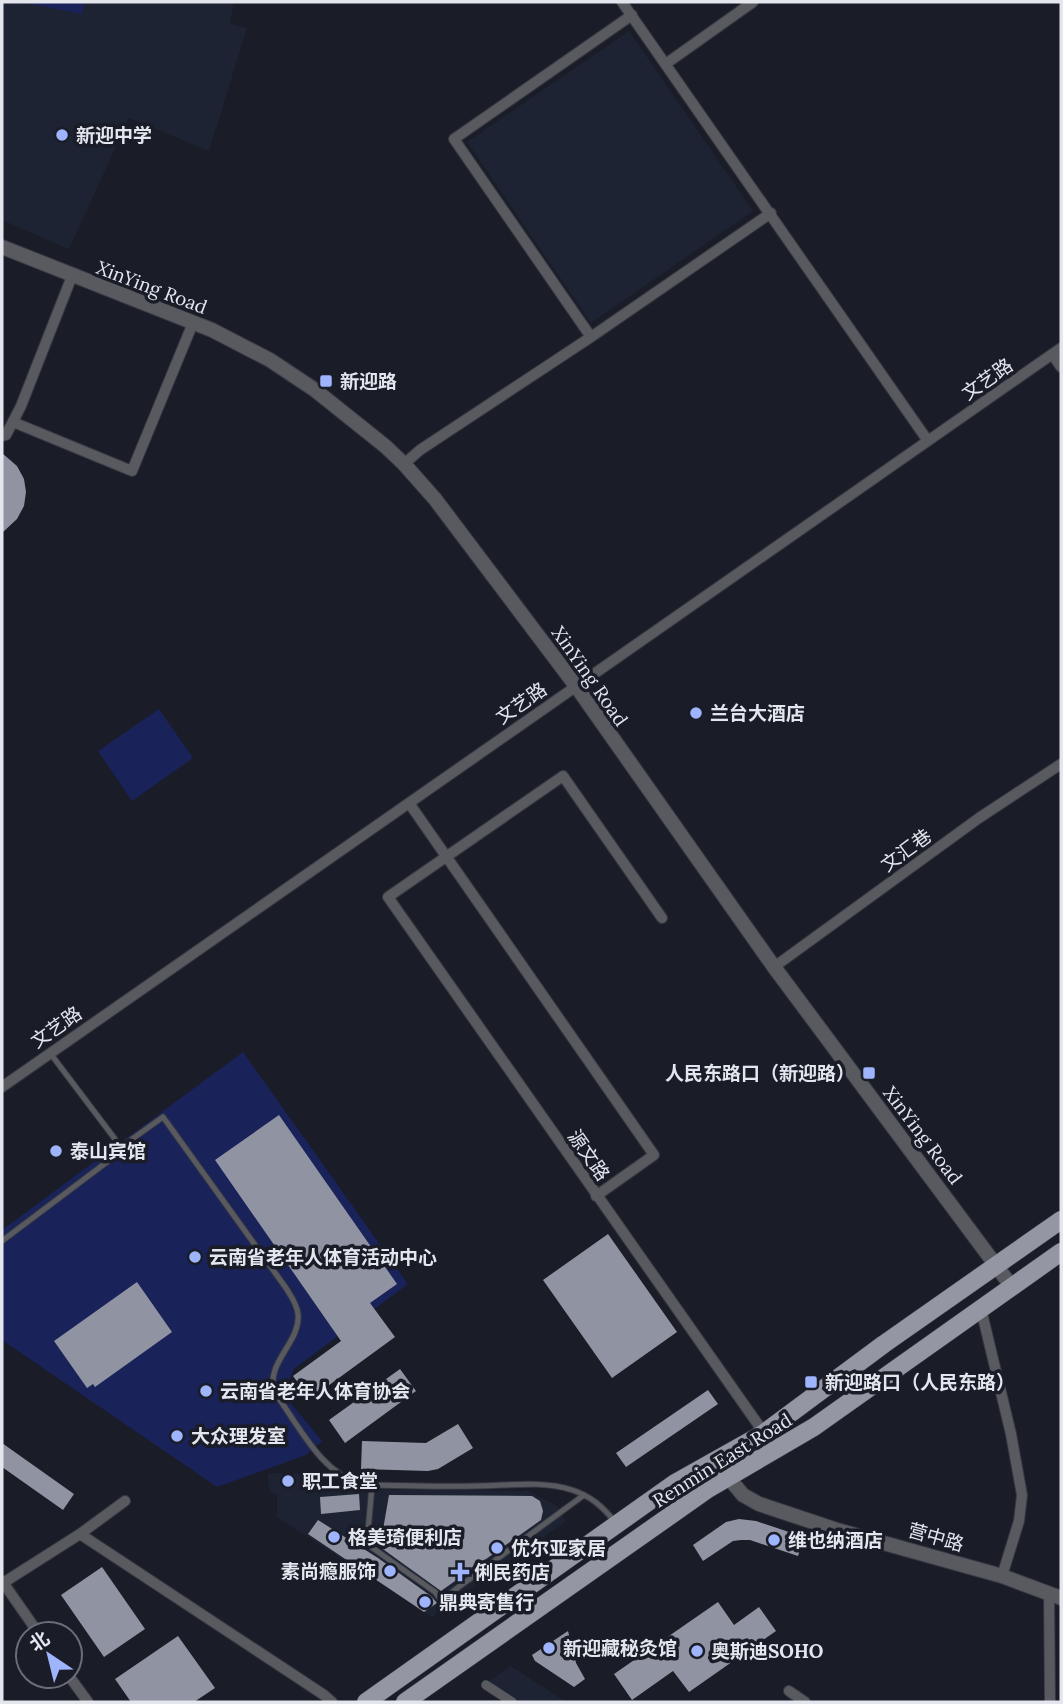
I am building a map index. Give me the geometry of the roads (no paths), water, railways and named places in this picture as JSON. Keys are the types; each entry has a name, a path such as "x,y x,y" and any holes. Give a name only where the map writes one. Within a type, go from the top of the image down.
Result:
{"main road":[{"name":"Renmin East Road","path":"366,1702 675,1483 764,1433 996,1264 1061,1220"},
{"name":"Renmin East Road","path":"405,1702 728,1477 814,1427 1061,1252"}],"street":[{"path":"622,2 928,441"},
{"path":"667,63 753,2"},
{"path":"591,337 454,139 632,15"},
{"path":"404,464 420,450 771,213"},
{"name":"XinYing Road","path":"2,247 193,323 270,360 315,390 404,464 442,509 576,686 774,967 1012,1287"},
{"path":"2,436 6,436 13,422 72,276"},
{"path":"13,422 132,471 193,323"},
{"path":"1057,351 1061,367"},
{"name":"文艺路","path":"2,1087 1057,351"},
{"name":"文汇巷","path":"774,967 979,818 1061,764"},
{"path":"446,857 563,776 662,918"},
{"path":"409,803 654,1155 596,1196"},
{"name":"源文路","path":"446,857 388,897 764,1433"},
{"path":"981,1309 1011,1434 1022,1495 1019,1521 1002,1576"},
{"name":"营中路","path":"728,1477 743,1494 759,1504 837,1530 1002,1576 1055,1596"},
{"path":"29,1620 2,1582 80,1534 125,1501"},
{"path":"80,1534 331,1702"},
{"path":"1050,1702 1055,1596"},
{"path":"486,1685 512,1702"},
{"path":"789,1691 805,1702"}],"lane":[{"path":"50,1053 121,1147"},
{"path":"2,1241 163,1117 295,1302 298,1321 272,1377 272,1385 275,1393 334,1472 348,1481 362,1485 559,1486 602,1505 617,1524"},
{"path":"372,1485 367,1544 435,1592 441,1600 584,1495"}],"place":[{"name":"新迎中学","path":"62,135"},
{"name":"新迎路","path":"326,381"},
{"name":"兰台大酒店","path":"696,713"},
{"name":"人民东路口（新迎路）","path":"869,1073"},
{"name":"泰山宾馆","path":"56,1151"},
{"name":"云南省老年人体育活动中心","path":"195,1257"},
{"name":"新迎路口（人民东路）","path":"811,1382"},
{"name":"云南省老年人体育协会","path":"206,1391"},
{"name":"大众理发室","path":"177,1436"},
{"name":"职工食堂","path":"288,1481"},
{"name":"格美琦便利店","path":"334,1537"},
{"name":"维也纳酒店","path":"774,1540"},
{"name":"优尔亚家居","path":"497,1548"},
{"name":"素尚瘾服饰","path":"390,1571"},
{"name":"俐民药店","path":"460,1572"},
{"name":"鼎典寄售行","path":"425,1602"},
{"name":"新迎藏秘灸馆","path":"549,1648"},
{"name":"奥斯迪SOHO","path":"697,1651"}]}
